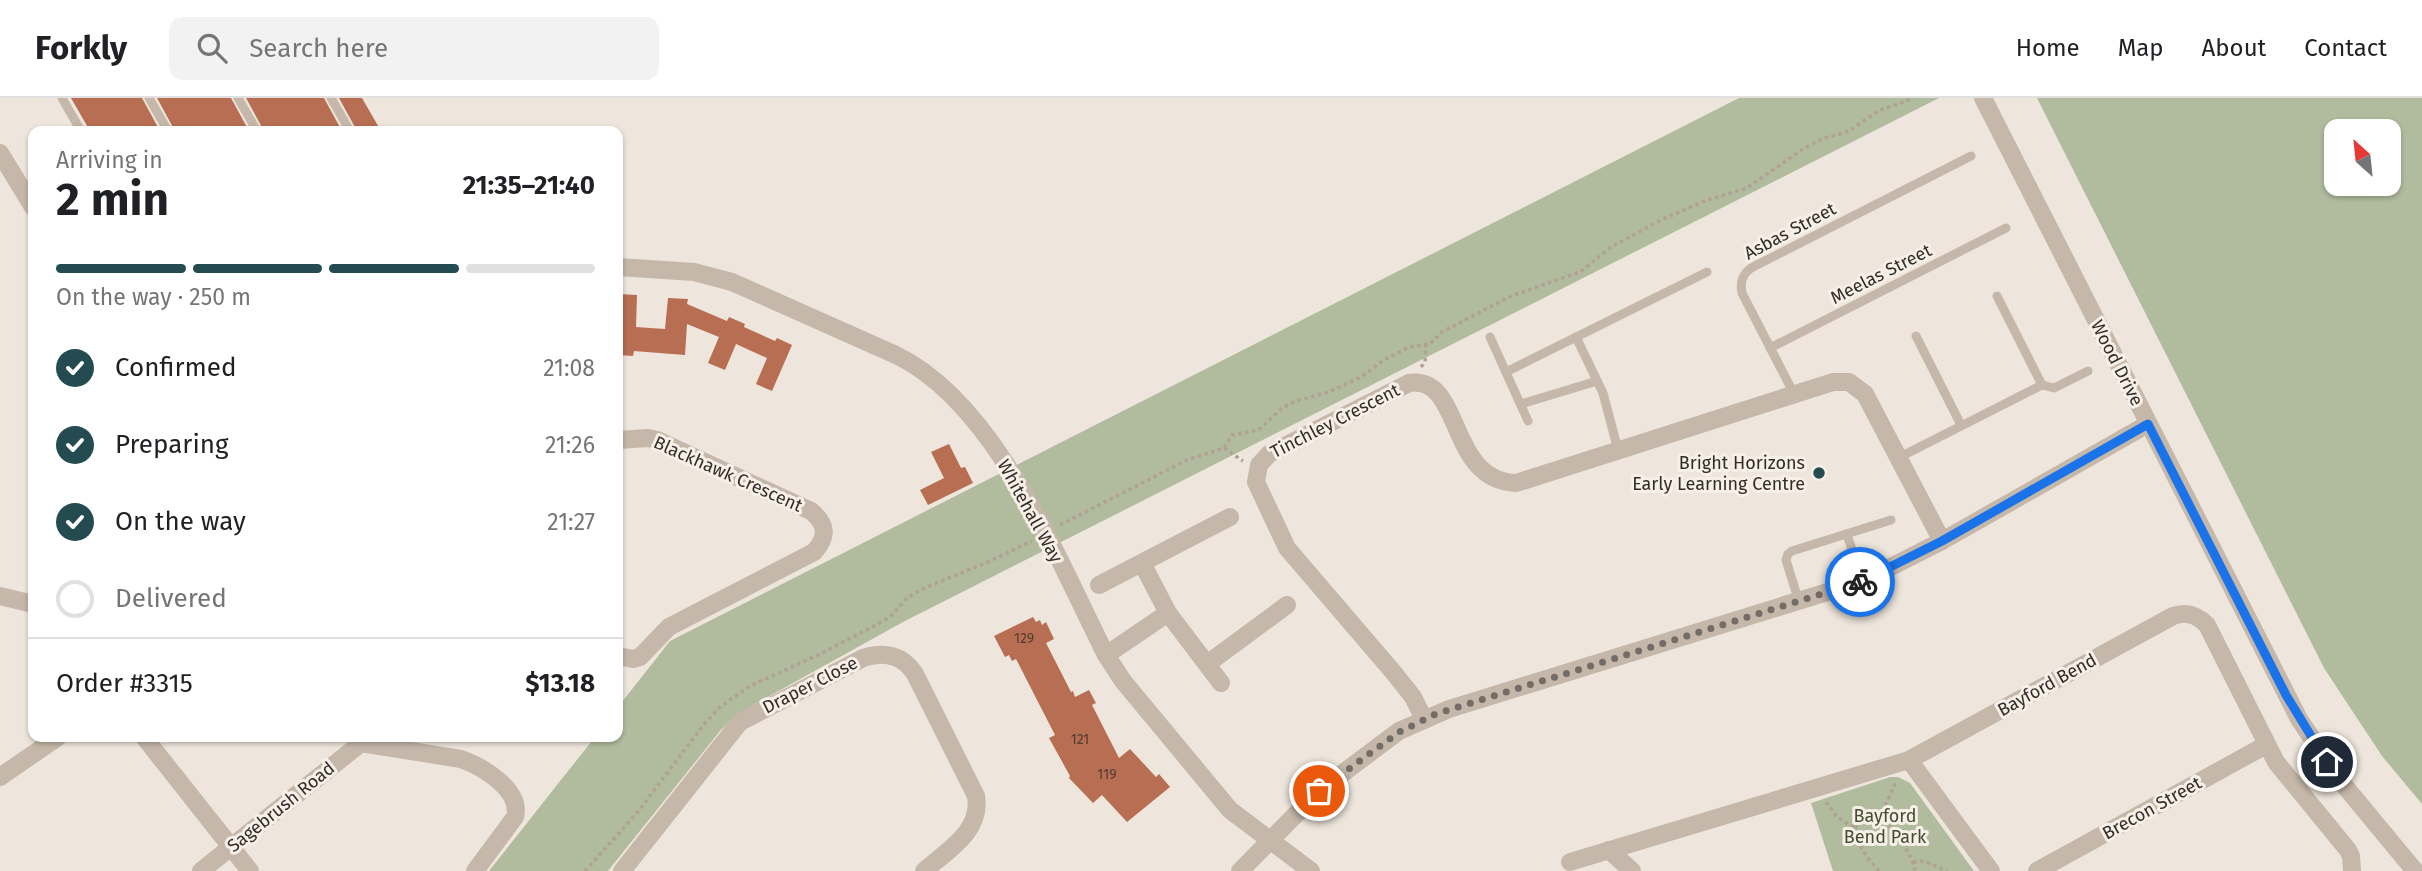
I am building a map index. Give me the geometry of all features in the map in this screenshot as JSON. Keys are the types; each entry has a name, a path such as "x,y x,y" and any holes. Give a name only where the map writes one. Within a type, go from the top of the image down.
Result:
{"street":[{"name":"Wood Drive","path":"1983,98 2298,719 2343,784 2415,871"},
{"path":"0,153 28,199"},
{"name":"Whitehall Way","path":"623,267 694,272 732,282 919,366 946,390 1009,467 1106,654 1123,681 1230,810 1311,871"},
{"name":"Tinchley Crescent","path":"1424,719 1413,697 1394,673 1287,548 1255,477 1259,464 1269,454 1402,386 1417,382 1436,390 1478,467 1493,479 1516,482 1833,382 1855,384 1865,394 1942,541"},
{"path":"1240,871 1319,791 1399,732 1424,719 1863,581 1942,541 2148,424"},
{"name":"Blackhawk Crescent","path":"623,440 648,438 688,453 811,510 825,529 824,537 814,552 668,627 640,657 623,657"},
{"path":"1099,584 1230,517"},
{"path":"1142,563 1168,613 1222,684"},
{"path":"0,596 28,603"},
{"path":"1207,664 1287,605"},
{"path":"1106,654 1168,613"},
{"name":"Bayford Bend","path":"1570,862 1905,761 2173,616 2185,614 2200,619 2207,625 2266,745 2284,773 2348,850 2352,871"},
{"name":"Draper Close","path":"622,871 740,722 863,658 886,654 904,661 915,674 976,796 978,808 971,827 925,871"},
{"path":"0,777 51,742"},
{"path":"148,742 250,871"},
{"name":"Sagebrush Road","path":"201,871 360,742"},
{"path":"372,742 461,759 473,764 512,795 516,801 515,817 475,871"},
{"name":"Brecon Street","path":"2037,871 2266,745"},
{"path":"1905,761 1991,871"},
{"path":"1609,850 1632,871"}],"lane":[{"path":"62,98 78,126"},
{"path":"149,98 165,126"},
{"path":"238,98 254,126"},
{"path":"331,98 348,126"},
{"name":"Asbas Street","path":"1794,394 1742,293 1741,280 1747,271 1971,156"},
{"name":"Meelas Street","path":"1770,348 2006,228"},
{"path":"1506,372 1707,272"},
{"path":"1997,296 2042,385"},
{"path":"1916,336 1961,425"},
{"path":"1490,337 1528,421"},
{"path":"1576,337 1603,393 1618,450"},
{"path":"1898,457 2042,385 2054,388 2088,371"},
{"path":"1521,404 1597,381"},
{"path":"1800,602 1786,560 1788,554 1891,520"},
{"path":"1847,535 1863,581"}],"path":[{"path":"585,871 637,813 705,723 734,695 874,626 890,617 906,599 936,582 990,561 1187,460 1224,448 1231,435 1261,428 1282,408 1296,401 1329,392 1361,377 1384,360 1409,347 1426,345 1442,332 1511,296 1580,272 1611,247 1661,220 1707,200 1747,188 1803,149 1822,139 1849,131 1878,111 1914,98"},
{"path":"1417,382 1425,362 1426,345"},
{"path":"1879,818 1905,761"},
{"path":"1820,787 1824,799 1837,817 1855,828 1864,853 1879,871"},
{"path":"1855,828 1860,820 1879,818 1887,823 1913,862 1913,871"},
{"path":"1913,862 1924,861 1947,871"}],"green space":[{"path":"1739,98 1939,98 903,622 746,709 720,731 608,871 489,871 591,742 623,742 623,701 670,641"},
{"path":"2037,98 2422,98 2422,804 2382,756 2324,668"},
{"name":"Bayford Bend Park","path":"1890,777 1898,777 1910,783 1974,871 1833,871 1811,803"}],"building":[{"path":"71,98 142,98 157,126 87,126"},
{"path":"157,98 231,98 246,126 172,126"},
{"path":"246,98 324,98 339,126 261,126"},
{"path":"339,98 362,98 378,126 354,126"},
{"path":"623,294 637,295 636,327 665,329 668,298 688,299 687,304 727,321 729,317 775,341 777,338 792,345 772,391 756,384 767,358 736,344 725,370 708,363 719,337 687,324 685,355 634,351 633,356 623,355"},
{"path":"949,444 961,468 965,467 973,483 928,505 920,490 944,478 931,452"},
{"path":"1033,617 1036,622 1040,620 1042,625 1046,622 1054,639 1046,643 1071,692 1073,691 1075,697 1089,690 1096,703 1092,705 1119,758 1130,749 1156,777 1159,774 1170,787 1127,822 1102,795 1093,803 1069,778 1049,738 1055,735 1016,659 1012,661 1009,655 1005,657 994,636"}],"way so far":[{"path":"1319,791 1399,732 1436,714 1860,582"}],"place":[{"name":"Bright Horizons Early Learning Centre","path":"1819,473"}],"route":[{"path":"1860,582 1942,541 2148,424 2298,719 2327,762"}]}
